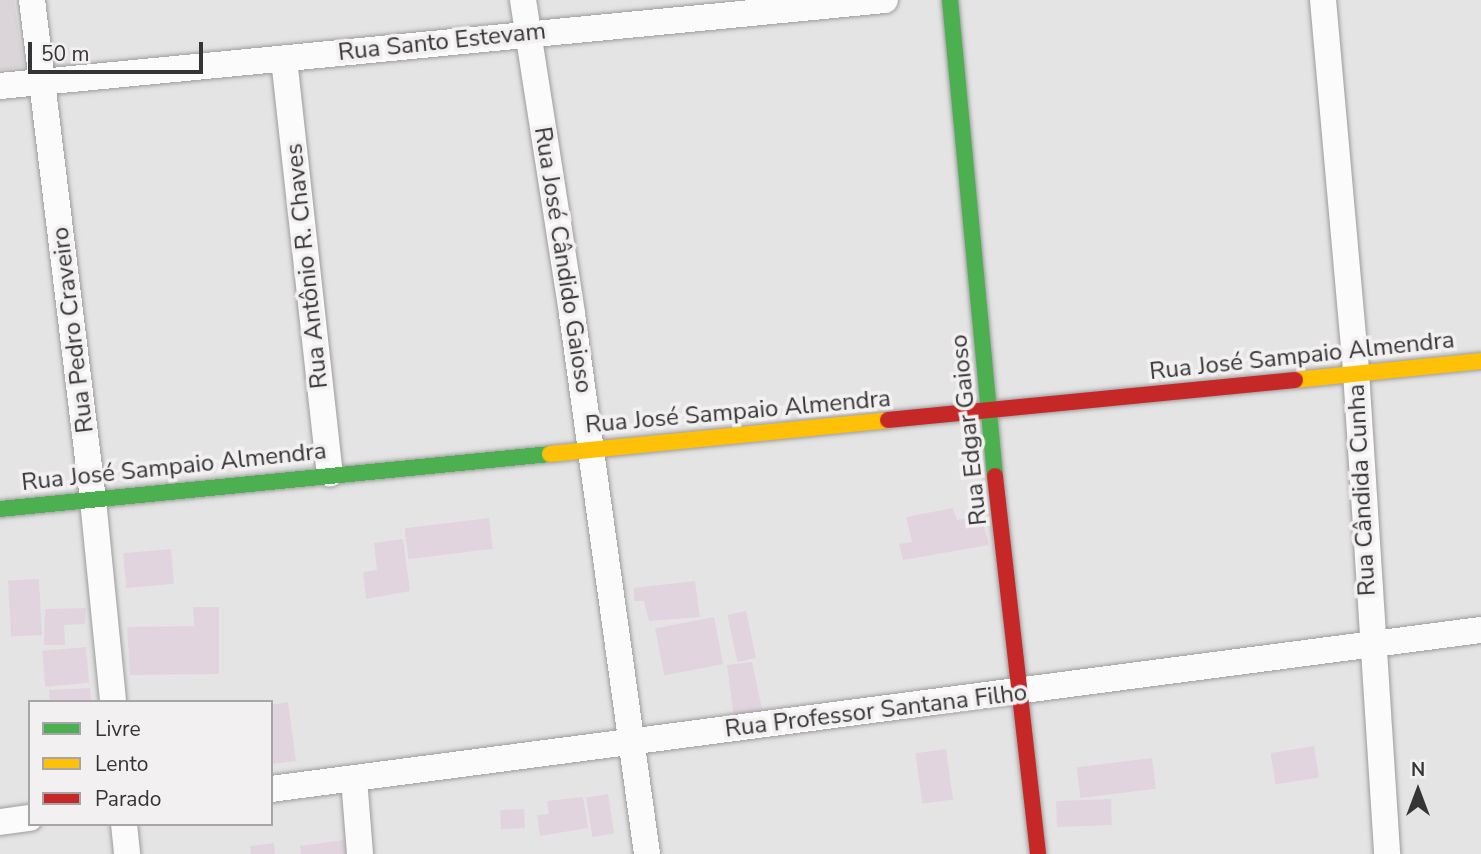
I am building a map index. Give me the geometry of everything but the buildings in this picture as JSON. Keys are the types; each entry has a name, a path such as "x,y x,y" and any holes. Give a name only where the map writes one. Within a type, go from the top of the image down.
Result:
{"street":[{"name":"Rua Pedro Craveiro","path":"32,0 93,500 113,700"},
{"name":"Rua José Cândido Gaioso","path":"523,0 591,449 647,854"},
{"name":"Rua Santo Estevam","path":"0,86 285,59 528,32 885,0"},
{"name":"Rua Edgar Gaioso","path":"950,0 988,411 1023,692 1038,854"},
{"name":"Rua Cândida Cunha","path":"1323,0 1356,372 1371,644 1387,854"},
{"name":"Rua Antônio R. Chaves","path":"285,59 330,473"},
{"name":"Rua José Sampaio Almendra","path":"0,509 330,473 1481,361"},
{"name":"Rua Professor Santana Filho","path":"273,789 1481,631"},
{"path":"354,779 360,854"},
{"path":"0,822 28,818"},
{"path":"124,826 127,854"}],"shaded area":[{"path":"0,0 14,0 24,67 0,70"}],"traffic: fast":[{"path":"950,0 995,476"},
{"path":"0,509 550,454"}],"traffic: slow":[{"path":"1295,380 1481,361"},
{"path":"550,454 888,420"}],"traffic: jam":[{"path":"888,420 1295,380"},
{"path":"995,476 1038,854"}]}
